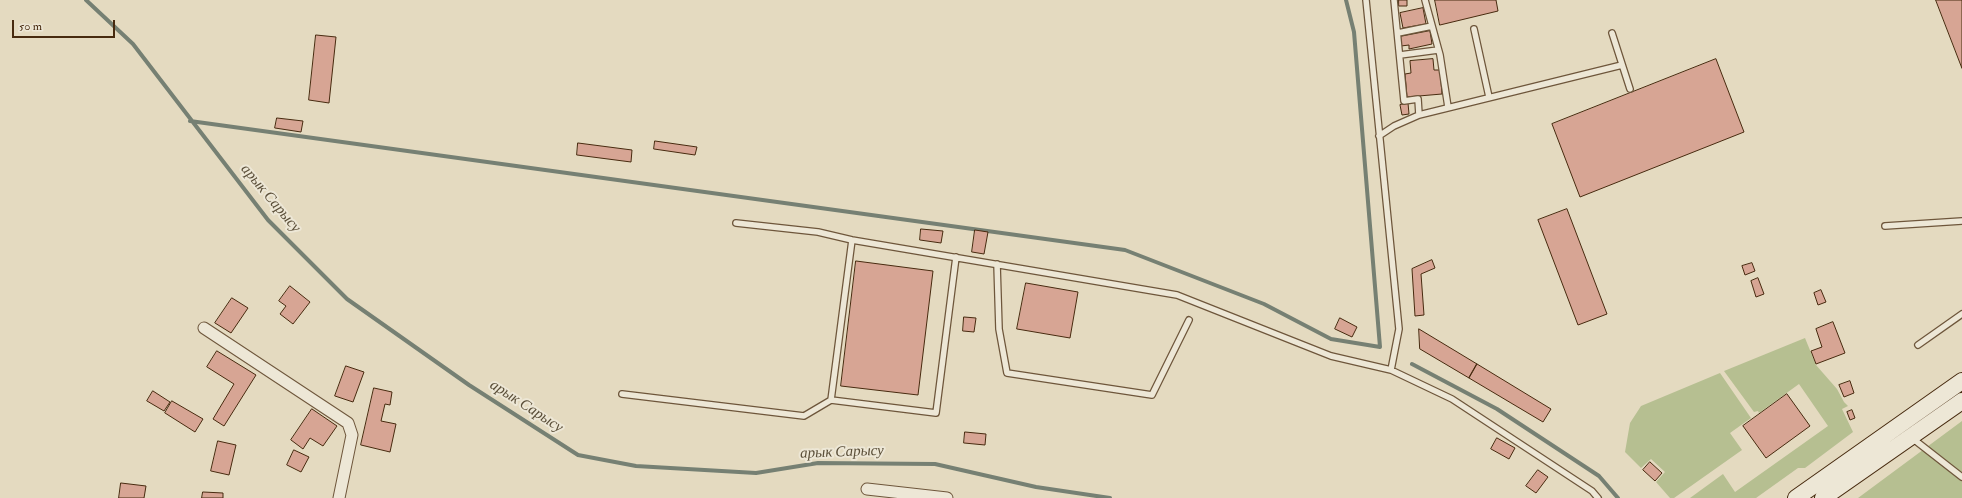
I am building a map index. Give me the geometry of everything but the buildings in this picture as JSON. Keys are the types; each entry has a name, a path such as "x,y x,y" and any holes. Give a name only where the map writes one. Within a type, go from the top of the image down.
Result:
{"main road":[{"path":"1796,498 1962,381"},
{"path":"1823,498 1962,400"}],"street":[{"path":"204,328 348,423 352,435 339,498"},
{"path":"867,489 947,498"}],"lane":[{"path":"1366,0 1399,329 1391,370"},
{"path":"1394,0 1404,101 1418,100 1419,114"},
{"path":"1425,0 1438,50 1448,107"},
{"path":"1398,33 1432,26"},
{"path":"1474,29 1489,97"},
{"path":"1612,33 1630,89"},
{"path":"1400,56 1438,50"},
{"path":"1379,136 1394,126 1419,114 1622,65"},
{"path":"1885,226 1962,221"},
{"path":"736,223 818,232 852,240 1177,295 1331,356 1391,370 1452,399 1592,491 1598,498"},
{"path":"831,400 852,240"},
{"path":"622,394 804,416 831,400 936,413 956,257"},
{"path":"997,264 1000,329 1006,373 1152,395 1189,320"},
{"path":"1918,345 1962,314"},
{"path":"1910,437 1962,477"}],"green space":[{"path":"1805,338 1816,365 1837,389 1848,406 1842,409 1853,432 1805,468 1798,468 1756,498 1690,498 1723,474 1735,492 1828,426 1799,384 1759,413 1758,411 1754,412 1724,371"},
{"path":"1720,373 1751,418 1730,433 1742,450 1674,498 1670,498 1656,482 1665,472 1651,459 1641,468 1625,452 1630,423 1641,406"},
{"path":"1962,421 1962,498 1858,498"}],"waterway":[{"name":"арык Сарысу","path":"86,0 133,44 268,220 347,299 469,385 578,455 636,466 756,473 818,463 935,464 1036,487 1110,498"},
{"path":"190,121 1125,250 1264,304 1331,339 1380,347 1354,32 1346,0"},
{"path":"1412,364 1497,409 1599,476 1618,498"}]}
